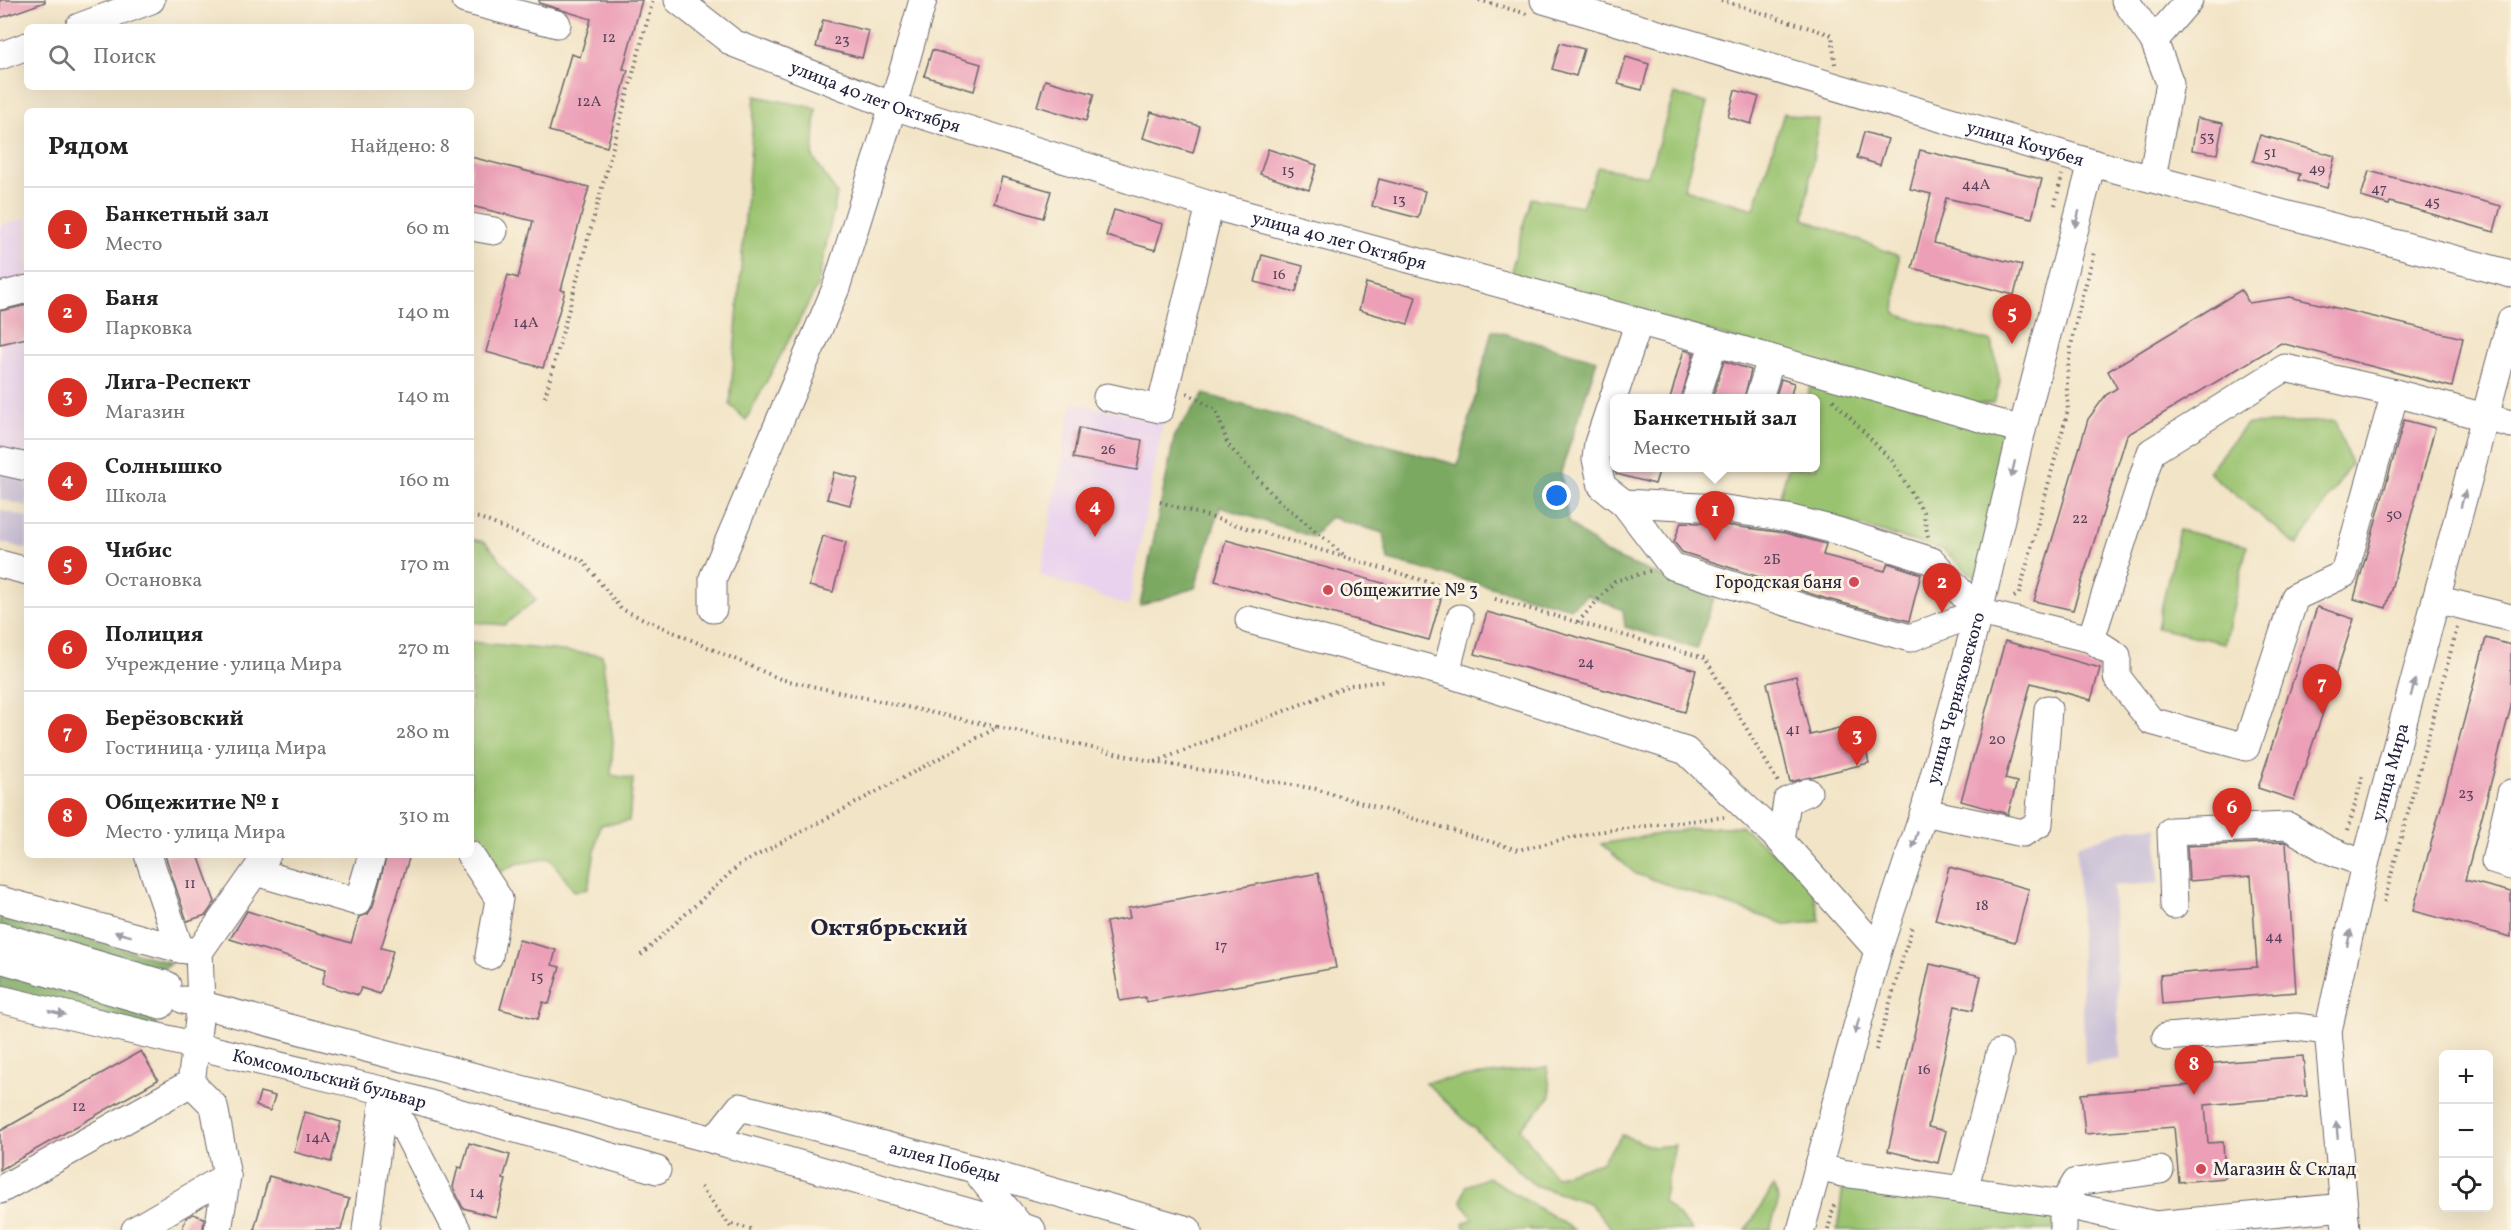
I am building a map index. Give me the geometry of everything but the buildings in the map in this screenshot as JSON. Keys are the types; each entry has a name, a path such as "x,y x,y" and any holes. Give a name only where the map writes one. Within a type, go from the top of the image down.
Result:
{"street":[{"path":"87,24 152,0"},
{"path":"465,0 557,24"},
{"name":"улица 40 лет Октября","path":"678,0 733,43 893,106 1210,205 1714,342 2022,430"},
{"path":"713,609 713,578 836,288 893,106 923,0"},
{"name":"улица Кочубея","path":"1544,0 2092,162 2511,274"},
{"path":"2125,0 2154,41 2170,83 2152,178"},
{"path":"2154,41 2189,0"},
{"path":"0,56 24,47"},
{"name":"улица Черняховского","path":"1801,1230 1830,1170 1878,950 1924,812 1979,612 2022,430 2070,299 2092,162"},
{"path":"1107,397 1160,409 1210,205"},
{"path":"0,296 24,290"},
{"name":"улица Мира","path":"2345,1219 2328,1031 2365,864 2511,320"},
{"path":"1615,394 1639,322"},
{"path":"1698,394 1714,342"},
{"path":"1760,394 1771,359"},
{"path":"2091,639 2151,452 2285,368 2395,393 2511,424"},
{"path":"1624,503 1719,508 1788,518 1838,531 1932,561 1979,612 2091,639 2117,656 2117,677 2151,721 2246,747 2295,597 2344,574 2395,393"},
{"path":"1610,408 1598,443 1596,459 1602,486 1624,503 1672,566 1820,613 1910,638 1979,612"},
{"path":"0,461 24,466"},
{"path":"0,564 24,570"},
{"path":"2436,600 2511,618"},
{"path":"1446,673 1460,618"},
{"path":"1249,620 1446,673 1686,751 1780,841 1878,950"},
{"path":"1924,812 2023,833 2039,824 2048,709"},
{"path":"2511,794 2495,861 2511,866"},
{"path":"1780,841 1797,796"},
{"path":"2174,905 2171,831 2288,826 2326,849 2365,864"},
{"path":"149,858 189,950"},
{"path":"191,1083 195,1046 178,998 189,950 261,863 358,902 371,858"},
{"path":"472,858 499,899 489,956"},
{"path":"0,900 189,950"},
{"path":"0,936 178,998"},
{"path":"0,959 178,998 714,1140 1026,1228"},
{"name":"Комсомольский бульвар","path":"0,999 385,1091 657,1170"},
{"path":"2166,1037 2296,1027 2328,1031"},
{"path":"1964,1190 2000,1053"},
{"path":"191,1083 214,1106 227,1176 218,1230"},
{"path":"0,1190 191,1083"},
{"path":"366,1230 385,1091"},
{"path":"385,1091 457,1230"},
{"name":"аллея Победы","path":"714,1140 740,1107 974,1169 1188,1230"},
{"path":"817,1169 902,1150"},
{"path":"922,1197 931,1159"},
{"path":"974,1169 1026,1228"},
{"path":"1830,1170 1964,1190 2063,1217 2155,1225 2345,1219"},
{"path":"2063,1217 2076,1182 2160,1170"},
{"path":"135,1230 227,1176"}],"path":[{"path":"545,397 653,0"},
{"path":"1721,0 1832,35 1837,86"},
{"path":"2053,215 2063,171"},
{"path":"2010,599 2019,594 2068,410 2066,390 2070,299 2096,244"},
{"path":"1179,389 1216,410 1228,445 1275,497 1348,558"},
{"path":"1827,393 1892,461 1923,512 1932,561"},
{"path":"1160,502 1438,585"},
{"path":"474,517 583,561 621,609 780,680 1155,762 1316,789 1518,850 1596,832 1722,818 1748,809"},
{"path":"1578,622 1615,581 1672,566"},
{"path":"1495,599 1705,658 1797,796"},
{"path":"2384,902 2458,623"},
{"path":"1155,762 1350,685 1393,680"},
{"path":"641,956 739,865 998,727"},
{"path":"1873,1061 1912,925"},
{"path":"1828,1230 1830,1170"},
{"path":"701,1187 731,1224 733,1230"},
{"path":"731,1224 754,1230"}],"shaded area":[{"path":"24,219 24,456 0,451 0,226"},
{"path":"1072,402 1163,422 1129,606 1040,575"},
{"path":"0,468 24,474 24,505 0,499"},
{"path":"0,510 24,516 24,548 0,542"},
{"path":"2157,827 2159,883 2113,886 2120,1059 2085,1064 2077,846 2131,828"}],"green space":[{"path":"1674,94 1707,103 1684,189 1754,209 1784,113 1819,120 1804,219 1899,256 1895,314 1992,342 2000,382 1994,403 1964,404 1510,275 1531,198 1582,206 1598,167 1648,176"},
{"path":"755,96 816,108 813,157 837,194 817,287 746,420 730,405"},
{"path":"1492,330 1597,360 1561,472 1568,522 1607,554 1714,598 1697,649 1625,627 1623,610 1587,595 1571,608 1388,560 1383,533 1330,517 1313,537 1220,507 1195,588 1140,606 1175,434 1204,394 1458,465"},
{"path":"1813,377 2000,429 2012,444 1976,578 1943,550 1778,502 1787,472 1820,472 1820,394 1808,394"},
{"path":"2335,421 2351,464 2297,546 2208,472 2246,424"},
{"path":"2179,530 2247,546 2225,643 2157,628"},
{"path":"474,540 485,542 536,600 504,625 474,622"},
{"path":"474,642 602,655 613,740 611,775 633,779 629,821 600,825 588,889 574,891 550,858 516,864 501,872 474,824"},
{"path":"1741,826 1812,885 1820,921 1788,925 1636,874 1601,844 1688,829"},
{"path":"0,912 171,963 154,975 0,931"},
{"path":"0,965 156,1014 156,1033 0,988"},
{"path":"1547,1067 1551,1096 1520,1129 1555,1177 1601,1162 1622,1135 1653,1147 1675,1145 1663,1201 1692,1230 1613,1230 1589,1203 1534,1185 1425,1082"},
{"path":"1488,1177 1575,1230 1465,1230 1463,1223 1473,1219 1461,1201 1466,1186"},
{"path":"1844,1180 2057,1209 2057,1230 1837,1230"},
{"path":"1773,1187 1779,1199 1770,1230 1746,1230"}],"place":[{"name":"Чибис","path":"2012,344"},
{"name":"Солнышко","path":"1095,537"},
{"name":"Банкетный зал","path":"1715,541"},
{"name":"Городская баня","path":"1854,582"},
{"name":"Общежитие № 3","path":"1328,590"},
{"name":"Баня","path":"1942,613"},
{"name":"Берёзовский","path":"2322,714"},
{"name":"Лига-Респект","path":"1857,766"},
{"name":"Полиция","path":"2232,838"},
{"name":"Общежитие № 1","path":"2194,1095"},
{"name":"Магазин & Склад","path":"2201,1169"}],"district":[{"name":"Октябрьский","path":"889,927"}]}
